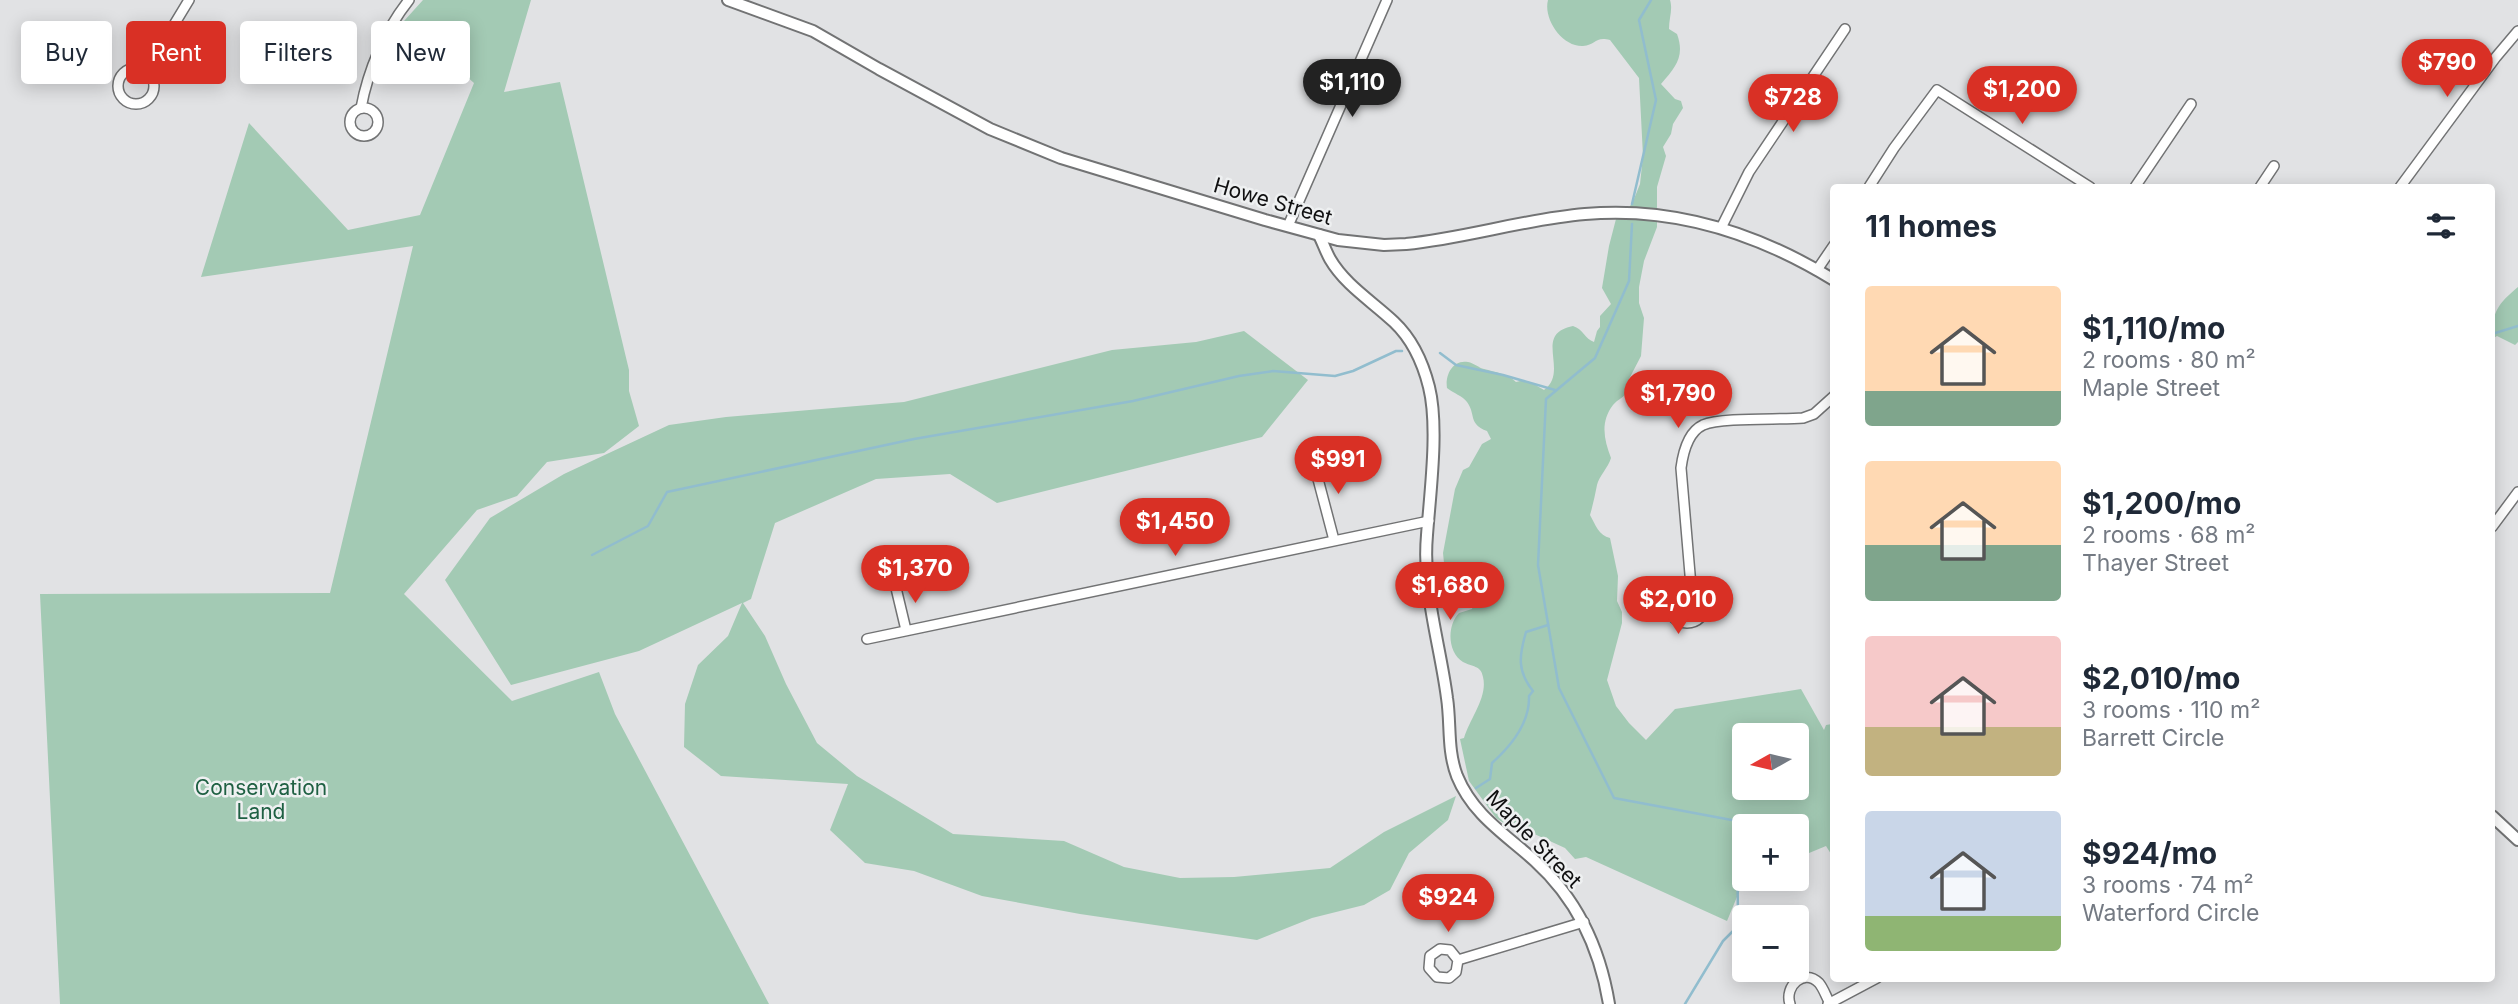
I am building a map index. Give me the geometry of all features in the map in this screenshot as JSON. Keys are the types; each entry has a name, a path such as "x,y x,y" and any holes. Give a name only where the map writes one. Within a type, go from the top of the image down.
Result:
{"street":[{"path":"177,21 190,0"},
{"path":"361,108 365,88 392,22 409,0"},
{"name":"Howe Street","path":"728,0 813,31 1018,142 1061,158 1338,240 1384,245 1406,244 1562,217 1615,212 1672,216 1721,228 1771,246 1830,278"},
{"path":"1288,226 1387,0"},
{"path":"1721,228 1749,172 1845,29"},
{"path":"2402,184 2518,30"},
{"path":"132,68 146,71 153,79 153,94 142,104 127,102 119,90 121,76 132,68"},
{"path":"1872,184 1894,148 1937,90 2085,184"},
{"path":"2137,184 2191,104"},
{"path":"2262,184 2274,166"},
{"name":"Maple Street","path":"1319,235 1330,260 1348,282 1396,324 1411,344 1424,368 1430,391 1433,428 1426,536 1428,583 1448,706 1450,745 1457,775 1477,811 1538,864 1584,922 1599,957 1609,1004"},
{"path":"1817,270 1830,251"},
{"path":"1691,586 1681,468 1683,451 1693,435 1703,425 1803,418 1814,414 1830,400"},
{"path":"1313,460 1334,540"},
{"path":"2495,523 2518,492"},
{"path":"867,639 1429,520"},
{"path":"1679,586 1691,586 1697,588 1704,598 1704,611 1696,620 1684,622 1670,612 1668,600 1679,586"},
{"path":"896,588 906,630"},
{"path":"2495,819 2518,840"},
{"path":"1458,960 1584,922"},
{"path":"1790,1004 1790,988 1798,980 1805,978 1819,984 1829,1004 1870,982"}],"green space":[{"name":"Conservation Land","path":"423,0 531,0 504,92 560,82 629,370 629,391 639,426 604,453 547,462 517,496 477,510 404,594 512,701 599,672 615,714 769,1004 60,1004 40,594 330,593 413,246 201,277 249,123 348,230 420,215 474,83 470,79 470,21 404,21"},
{"path":"1548,0 1670,0 1669,29 1677,34 1680,49 1675,67 1661,84 1675,99 1681,101 1683,108 1663,147 1666,156 1657,187 1657,227 1644,261 1639,287 1639,303 1644,318 1641,356 1627,383 1629,390 1613,405 1606,418 1605,438 1611,458 1598,482 1590,515 1600,532 1610,538 1618,576 1617,601 1622,612 1622,623 1607,680 1616,706 1646,740 1675,709 1801,689 1824,730 1826,725 1830,724 1830,852 1826,846 1809,853 1809,814 1732,814 1732,891 1739,891 1727,921 1586,857 1575,859 1565,848 1519,827 1508,826 1496,818 1469,781 1460,739 1464,738 1478,708 1484,685 1480,670 1458,658 1450,638 1455,618 1459,613 1472,609 1480,583 1456,566 1448,577 1445,573 1443,553 1455,489 1463,470 1469,467 1482,444 1491,439 1487,431 1475,422 1465,400 1447,388 1447,378 1454,366 1468,362 1505,375 1516,382 1531,382 1544,390 1554,373 1553,345 1561,330 1573,326 1594,342 1600,327 1600,316 1611,304 1602,288 1616,219 1632,204 1640,184 1643,156 1639,78 1610,40 1601,39 1583,46 1575,45 1561,37 1551,23"},
{"path":"2518,287 2518,342 2515,345 2495,337 2495,315 2506,298"},
{"path":"1244,331 1308,380 1262,437 997,503 950,474 876,479 775,523 751,599 743,603 765,636 817,743 857,776 953,834 1064,841 1124,867 1180,878 1234,877 1330,868 1384,832 1456,796 1448,820 1409,853 1390,890 1364,905 1312,918 1257,940 1080,914 982,896 914,871 865,863 830,830 848,784 721,776 684,747 685,704 698,665 728,636 742,603 639,651 511,685 445,580 490,518 564,474 669,425 726,417 904,402 1112,350 1196,342"}],"waterway":[{"path":"1632,204 1656,100 1639,20 1651,0"},
{"path":"1632,224 1629,281 1595,358 1546,399 1538,565 1559,688 1614,798 1737,821 1738,926 1723,941 1685,1004"},
{"path":"2495,333 2518,326"},
{"path":"592,555 648,526 667,492 914,439 1133,401 1239,376 1273,371 1335,376 1402,351"},
{"path":"1440,353 1456,365 1555,390"},
{"path":"1476,788 1490,779 1492,763 1523,725 1529,696 1533,691 1524,677 1521,663 1526,632 1548,625"}]}
